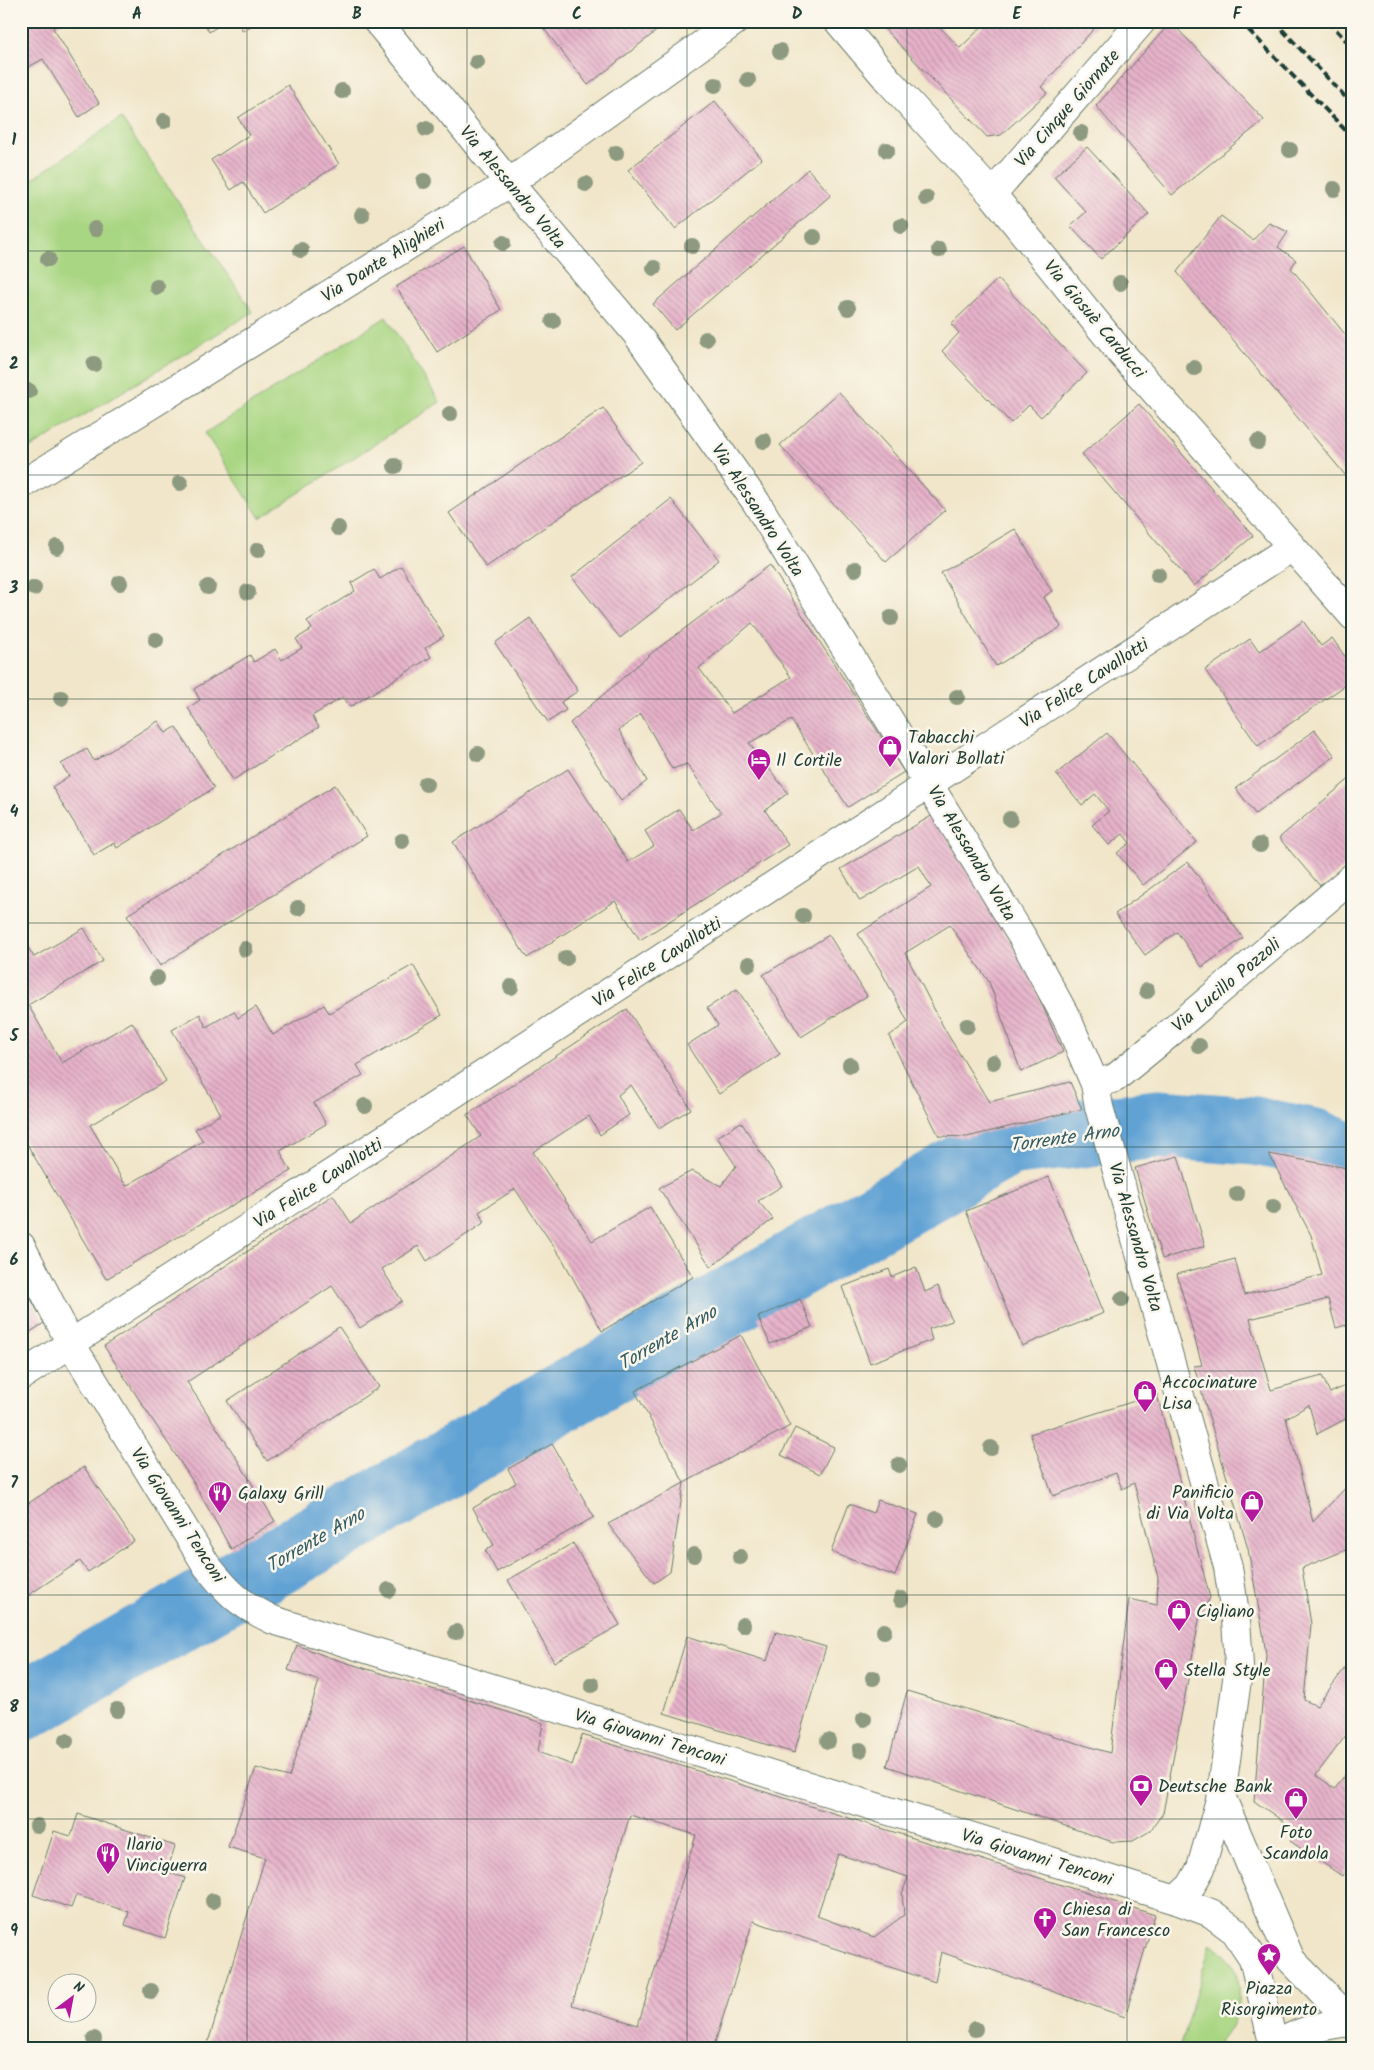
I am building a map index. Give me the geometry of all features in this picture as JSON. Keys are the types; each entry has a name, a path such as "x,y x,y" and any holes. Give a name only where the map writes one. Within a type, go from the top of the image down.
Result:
{"street":[{"name":"Via Alessandro Volta","path":"378,21 509,183 636,333 756,502 930,783 1024,940 1068,1021 1097,1096 1228,1567 1236,1620 1240,1665 1221,1796 1201,1868 1191,1886 1176,1900"},
{"name":"Via Dante Alighieri","path":"21,485 509,183 735,21"},
{"name":"Via Giosuè Carducci","path":"838,21 889,81 992,194 1121,353 1353,616"},
{"name":"Via Cinque Giornate","path":"992,194 1142,21"},
{"name":"Via Felice Cavallotti","path":"21,1376 1292,547"},
{"name":"Via Lucillo Pozzoli","path":"1097,1096 1115,1078 1353,877"},
{"name":"Via Giovanni Tenconi","path":"21,1246 71,1344 207,1566 229,1593 246,1607 273,1620 1176,1900 1211,1913 1235,1931 1253,1958 1273,2048"},
{"path":"1221,1796 1291,1960 1353,2022"},
{"path":"1273,2048 1310,2029 1353,2022"}],"green space":[{"path":"121,118 253,312 27,450 21,441 21,187"},
{"path":"386,317 440,402 260,518 205,433"},
{"path":"1211,1943 1229,1960 1235,1971 1239,1994 1235,2018 1225,2036 1219,2043 1210,2048 1179,2049"}],"building":[{"path":"21,21 63,21 53,28 99,103 79,117 43,59 21,71"},
{"path":"203,21 226,21 209,32"},
{"path":"237,21 259,21 243,31"},
{"path":"538,21 669,21 588,85"},
{"path":"877,21 934,21 960,48 988,21 1101,21 1041,87 1047,93 1001,135 987,137"},
{"path":"1171,22 1264,120 1172,195 1096,106"},
{"path":"288,85 339,164 263,213 243,182 231,190 211,160 249,135 238,118"},
{"path":"715,101 762,159 675,229 628,170"},
{"path":"1087,147 1149,214 1101,259 1070,226 1086,212 1054,177"},
{"path":"808,169 831,195 675,330 653,304"},
{"path":"1221,216 1253,240 1269,223 1288,232 1278,247 1296,260 1291,268 1353,344 1353,472 1346,476 1177,272"},
{"path":"464,246 501,310 437,352 396,287"},
{"path":"998,279 1087,373 1041,417 1029,405 1011,423 942,351 959,333 951,324"},
{"path":"839,392 945,510 886,562 780,445"},
{"path":"1139,404 1253,536 1194,586 1082,454"},
{"path":"603,408 641,462 486,567 449,513"},
{"path":"671,499 719,560 620,638 572,577"},
{"path":"1015,529 1052,591 1044,597 1061,627 996,666 941,573"},
{"path":"770,565 904,772 848,807 791,720 749,743 788,793 765,810 788,845 640,940 615,901 527,958 453,842 568,769 628,862 654,846 645,831 679,809 693,830 721,813 687,764 672,769 641,714 619,730 647,781 621,801 570,723 653,652","holes":["752,623 791,677 732,713 699,668"]},
{"path":"401,566 444,636 425,648 431,657 350,707 343,697 312,716 319,727 233,780 188,708 200,700 194,689 250,655 254,662 275,649 282,660 302,648 296,639 312,629 307,621 355,591 351,583 374,569 380,579"},
{"path":"530,618 578,691 561,702 566,710 548,722 495,643"},
{"path":"1303,621 1321,646 1332,638 1353,668 1353,680 1258,746 1205,670 1250,639 1259,652"},
{"path":"158,721 166,733 176,727 214,788 117,848 114,843 94,855 52,787 69,776 61,764 87,749 94,761"},
{"path":"1315,730 1335,756 1255,814 1236,788"},
{"path":"1107,733 1197,842 1143,885 1117,853 1130,843 1123,834 1109,845 1092,825 1109,811 1095,794 1082,805 1056,774"},
{"path":"1353,776 1353,859 1321,887 1279,838"},
{"path":"335,785 367,836 160,966 127,915"},
{"path":"933,815 1024,964 1063,1052 1021,1072 989,982 950,925 905,953 945,1030 989,1102 1070,1082 1082,1109 967,1137 939,1136 889,1036 908,1022 880,969 858,934 931,887 919,866 860,901 841,869"},
{"path":"1188,862 1243,938 1202,967 1177,932 1145,955 1115,914"},
{"path":"84,928 103,961 28,1005 62,1063 132,1022 166,1081 90,1125 126,1186 203,1141 195,1129 221,1114 172,1030 200,1014 206,1027 234,1011 238,1018 256,1007 273,1035 324,1005 329,1013 413,965 442,1015 357,1065 363,1075 314,1103 326,1124 280,1151 291,1171 106,1279 21,1134 21,936 34,957"},
{"path":"829,935 867,996 801,1037 763,975"},
{"path":"737,989 780,1054 719,1094 687,1045 718,1025 707,1008"},
{"path":"627,1009 691,1109 659,1128 631,1085 618,1095 629,1115 600,1135 589,1116 533,1152 592,1241 650,1207 693,1277 602,1331 563,1260 515,1189 479,1212 485,1222 427,1261 418,1246 382,1269 402,1301 360,1328 332,1286 187,1382 275,1521 231,1549 194,1483 104,1346 333,1195 351,1223 481,1136 467,1115"},
{"path":"741,1122 782,1186 758,1201 773,1219 711,1267 659,1188 692,1171 721,1186 736,1166 717,1137"},
{"path":"1269,1154 1353,1169 1353,1323 1336,1328 1328,1299 1250,1319 1271,1390 1322,1376 1330,1393 1353,1382 1353,1415 1317,1434 1309,1405 1286,1418 1313,1522 1353,1480 1353,1542 1346,1550 1302,1568 1311,1624 1304,1700 1317,1706 1353,1657 1353,1726 1316,1775 1335,1789 1353,1763 1353,1864 1350,1862 1342,1876 1290,1841 1297,1831 1254,1801 1266,1655 1263,1633 1248,1549 1194,1366 1202,1365 1177,1274 1235,1259 1244,1295 1322,1275 1311,1235"},
{"path":"1178,1156 1205,1246 1162,1259 1135,1168"},
{"path":"1049,1177 1104,1313 1022,1346 966,1211"},
{"path":"916,1267 925,1292 938,1286 952,1321 929,1329 932,1340 870,1363 842,1287 889,1269 892,1277"},
{"path":"21,1280 44,1323 21,1338"},
{"path":"800,1299 812,1327 770,1344 758,1317"},
{"path":"339,1327 379,1387 267,1461 227,1401"},
{"path":"741,1335 790,1426 684,1483 635,1391"},
{"path":"1157,1394 1210,1598 1200,1615 1163,1813 1150,1831 1133,1841 1113,1842 887,1766 907,1691 1110,1753 1129,1599 1157,1605 1158,1578 1134,1483 1122,1489 1116,1473 1053,1496 1030,1434"},
{"path":"795,1428 834,1447 820,1474 781,1455"},
{"path":"552,1444 594,1517 497,1572 485,1550 494,1545 473,1508 516,1483 508,1469"},
{"path":"84,1467 134,1541 88,1572 80,1561 21,1600 21,1508"},
{"path":"684,1483 670,1572 654,1583 608,1524"},
{"path":"878,1500 918,1514 895,1576 831,1552 849,1504 873,1513"},
{"path":"573,1543 620,1625 554,1662 508,1580"},
{"path":"776,1632 826,1647 794,1753 664,1713 687,1636 767,1661"},
{"path":"297,1645 328,1657 543,1723 538,1752 572,1765 582,1735 1155,1915 1125,2017 941,1952 935,1982 753,1921 713,2049 206,2049 265,1858 228,1847 256,1768 289,1777 319,1681 288,1670","holes":["630,1815 696,1835 638,2025 572,2005","838,1854 908,1877 902,1894 904,1915 874,1937 817,1916"]},
{"name":"Ilario Vinciguerra","path":"78,1814 175,1846 167,1872 185,1878 165,1938 125,1925 129,1912 76,1895 71,1908 33,1895 54,1831 71,1836"}],"waterway":[{"name":"Torrente Arno","path":"21,1708 1008,1142 1157,1124 1255,1131 1311,1142 1353,1159"}],"railway":[{"path":"1240,21 1353,138"},
{"path":"1274,21 1353,105"},
{"path":"1328,21 1353,48"}],"place":[{"name":"Tabacchi Valori Bollati","path":"890,768"},
{"name":"Il Cortile","path":"759,781"},
{"name":"Accocinature Lisa","path":"1145,1413"},
{"name":"Galaxy Grill","path":"220,1514"},
{"name":"Panificio di Via Volta","path":"1252,1523"},
{"name":"Cigliano","path":"1179,1632"},
{"name":"Stella Style","path":"1166,1691"},
{"name":"Deutsche Bank","path":"1141,1807"},
{"name":"Foto Scandola","path":"1296,1820"},
{"name":"Ilario Vinciguerra","path":"108,1875"},
{"name":"Chiesa di San Francesco","path":"1045,1940"},
{"name":"Piazza Risorgimento","path":"1269,1976"}]}
